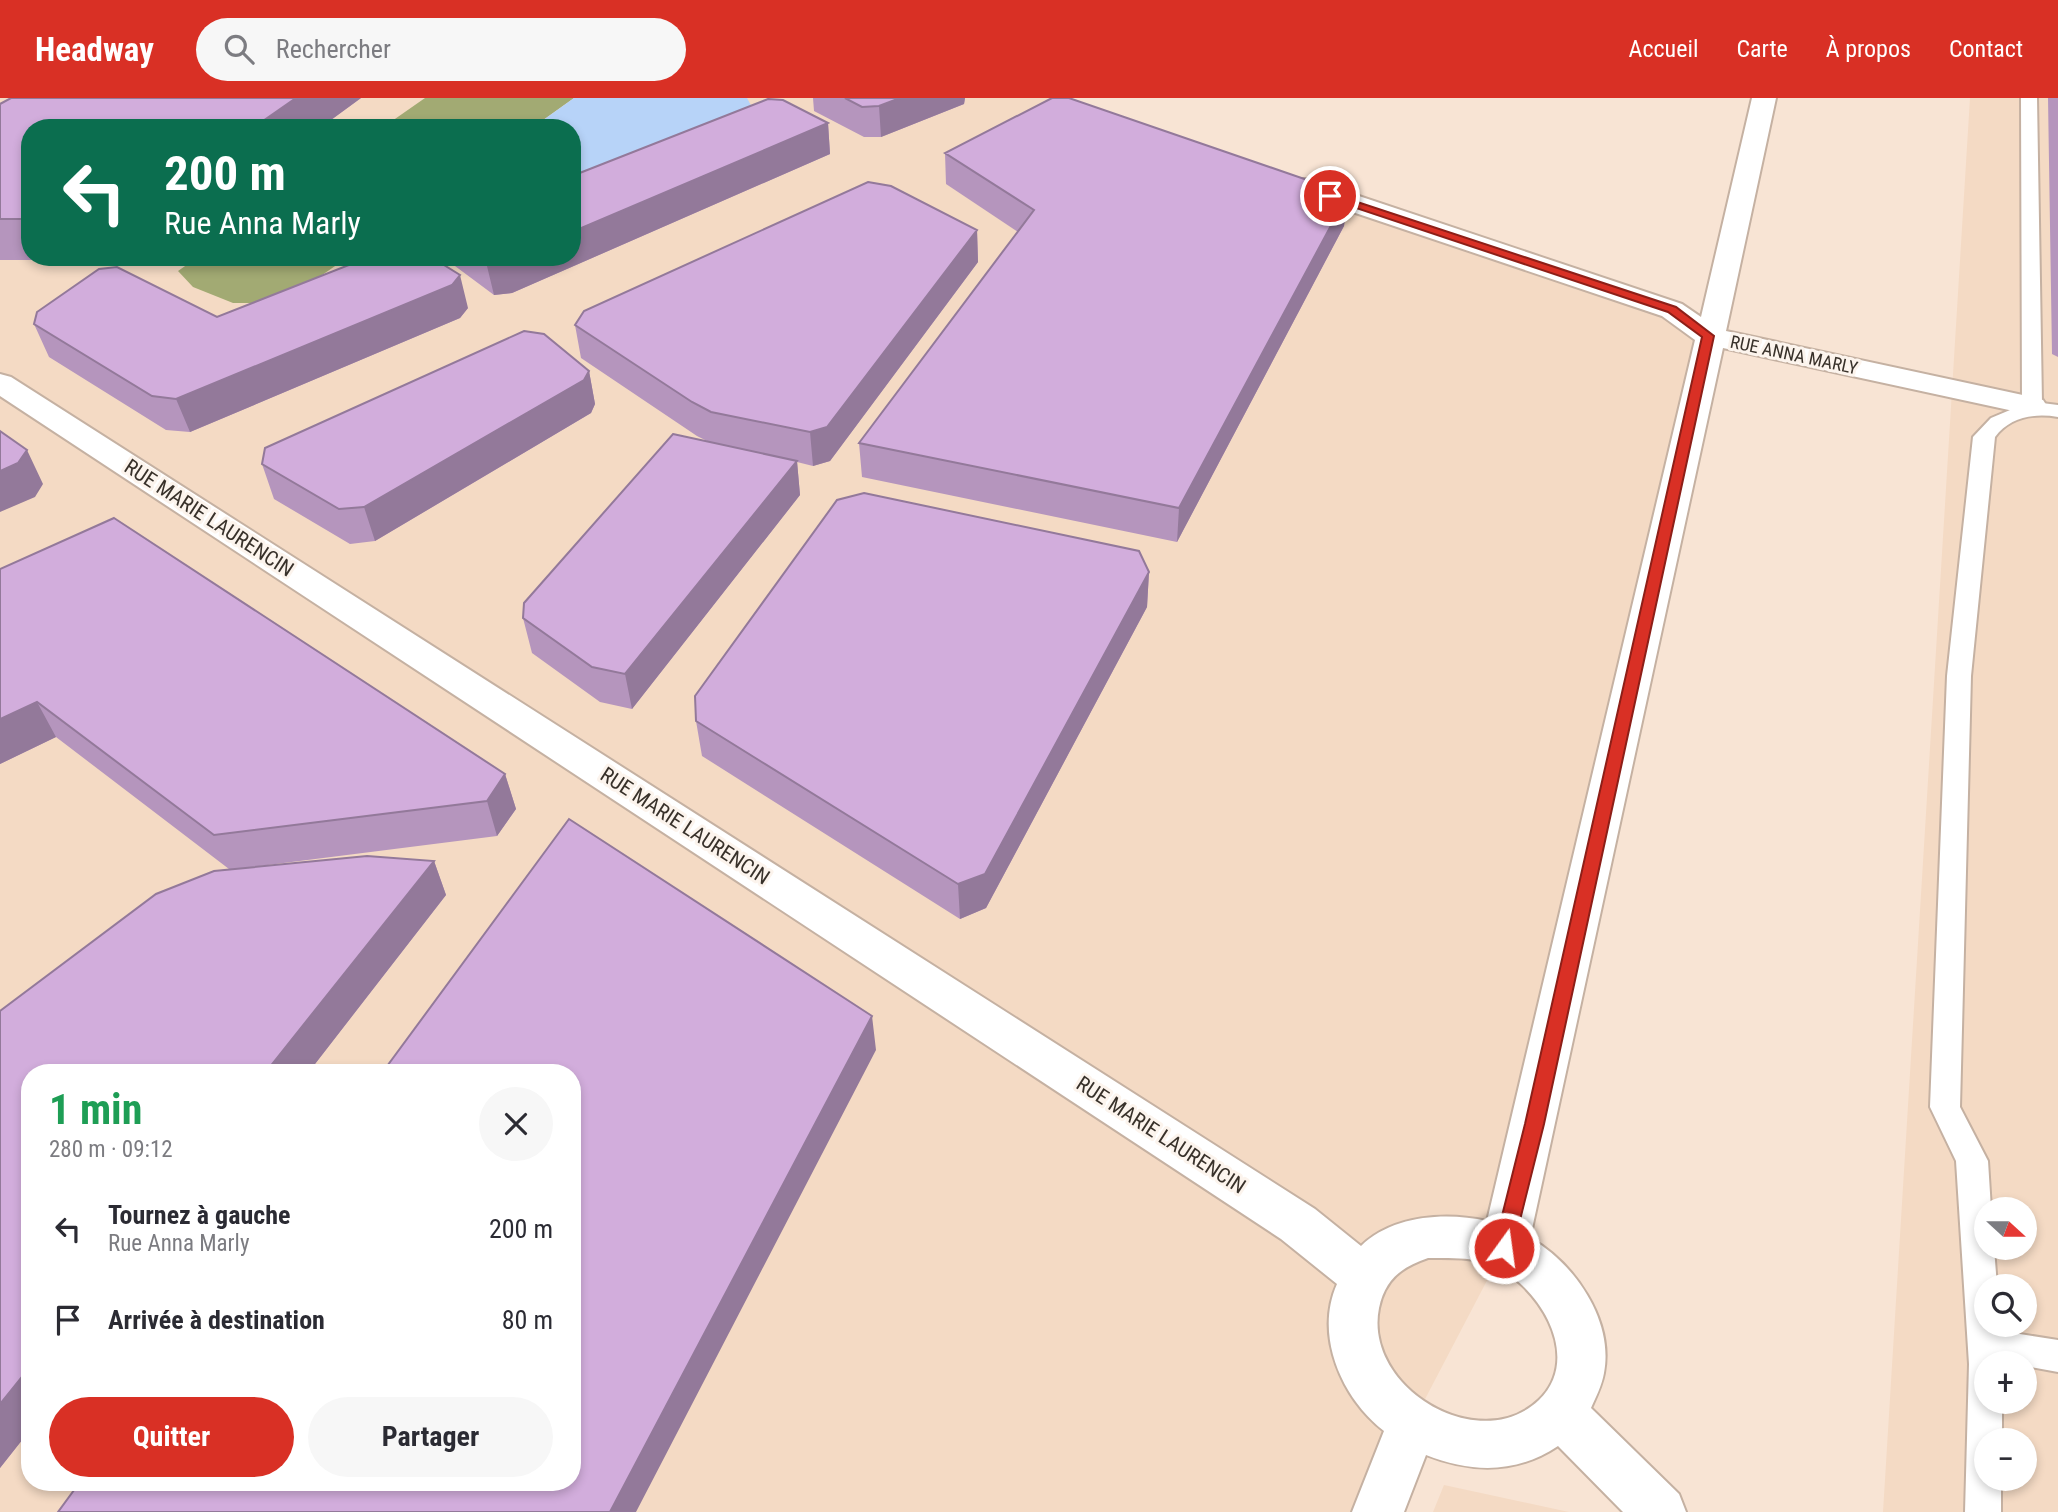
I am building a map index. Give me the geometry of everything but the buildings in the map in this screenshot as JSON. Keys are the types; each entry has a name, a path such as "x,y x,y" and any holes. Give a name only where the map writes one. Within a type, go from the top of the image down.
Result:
{"street":[{"path":"1504,1248 1534,1124 1708,336 1764,98"},
{"name":"RUE ANNA MARLY","path":"1279,178 1672,310 1708,336 2051,409"},
{"name":"RUE MARIE LAURENCIN","path":"0,383 1286,1216 1364,1277"},
{"path":"1428,1237 1466,1237 1504,1248 1522,1258 1553,1284 1574,1317 1581,1348 1578,1383 1561,1414 1531,1436 1506,1444 1464,1444 1412,1424 1379,1396 1352,1345 1352,1309 1364,1277 1387,1253 1428,1237"},
{"path":"1561,1414 1660,1512"},
{"path":"1378,1512 1412,1424"}],"lane":[{"path":"1986,1351 1972,1161 1945,1107 1959,676 1984,436 1990,426 2051,409 2029,98"},
{"path":"2037,1356 2058,1356"},
{"path":"1983,1512 1985,1414"}],"shaded area":[{"path":"0,98 1049,98 1430,231 1672,310 1708,336 1504,1248 1412,1424 1379,1512 0,1512"},
{"path":"1970,98 2058,98 2058,1512 1883,1512"},
{"path":"1444,1485 1569,1512 1433,1512"}],"green space":[{"path":"425,98 574,98 545,119 395,119"},
{"path":"185,266 335,266 282,303 233,303 193,287 178,271"}],"water":[{"path":"574,98 747,98 753,109 581,179 581,119 545,119"}],"route":[{"path":"1330,196 1672,310 1708,336 1534,1124 1504,1248"}]}
